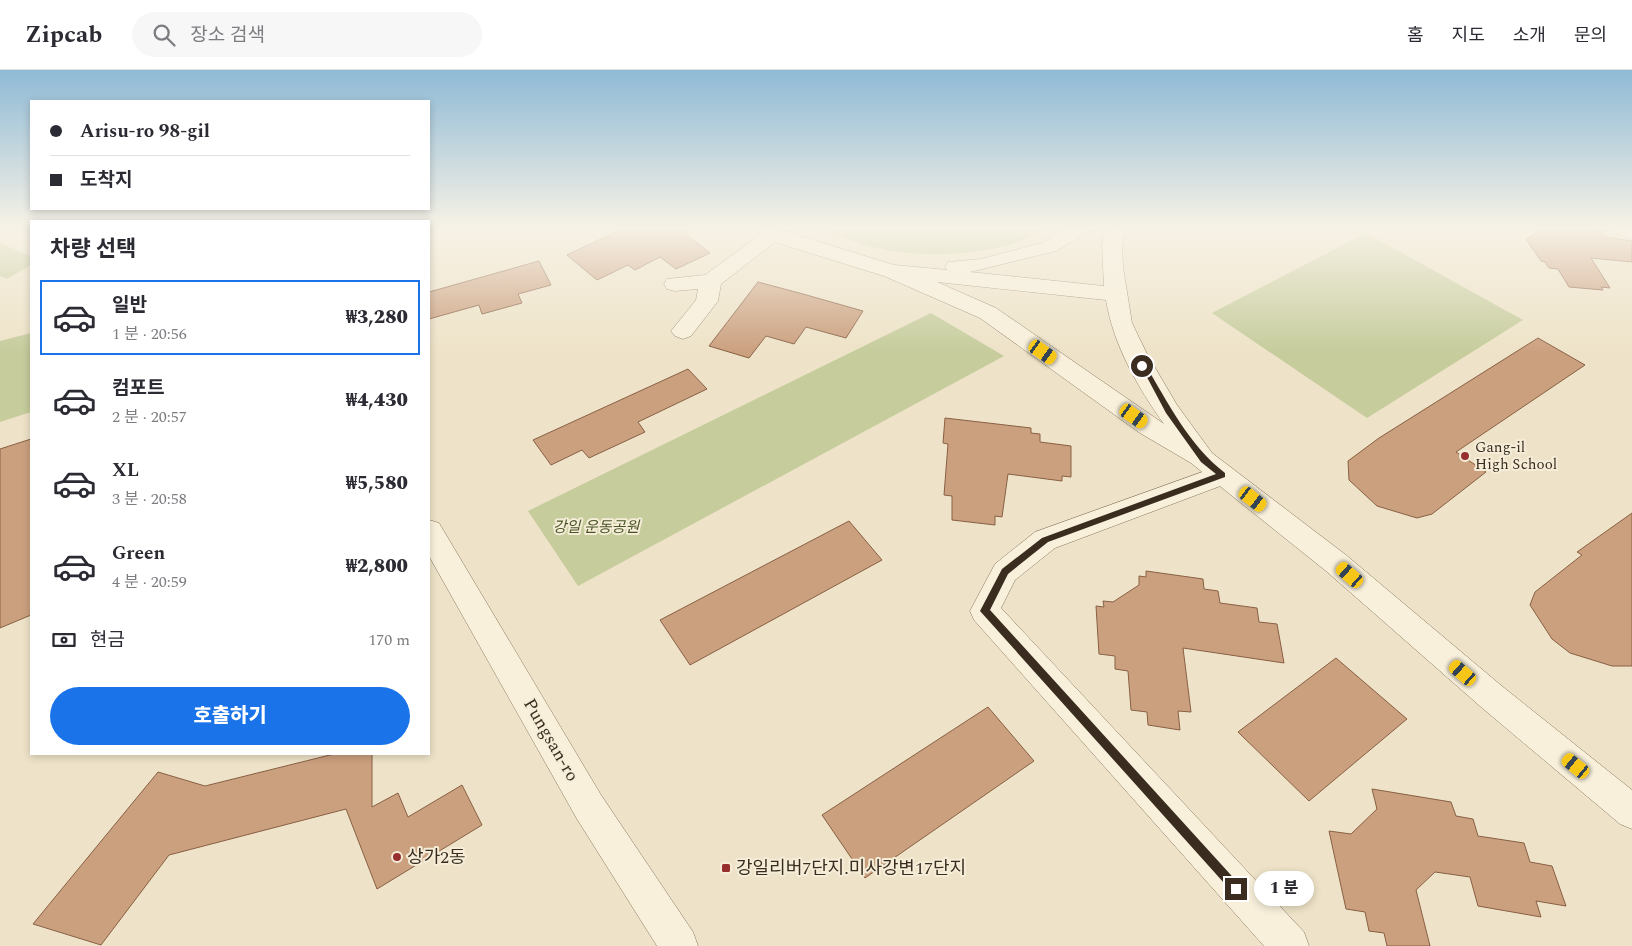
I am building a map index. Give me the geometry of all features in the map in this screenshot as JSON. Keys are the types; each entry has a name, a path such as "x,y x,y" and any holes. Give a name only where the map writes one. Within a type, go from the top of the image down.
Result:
{"street":[{"path":"675,284 711,281 724,270"},
{"path":"888,270 988,313 1149,427 1213,468 1336,563 1492,697 1632,812"},
{"path":"892,271 909,270"},
{"path":"1113,270 1115,294 1122,323 1135,354 1168,412 1213,468"},
{"path":"892,271 1115,294"},
{"path":"684,331 707,301 711,281"},
{"path":"1213,468 1045,540 1005,572 985,611 1290,946"},
{"name":"Pungsan-ro","path":"430,533 590,807 680,946"}],"green space":[{"path":"0,270 23,270 7,279 0,276"},
{"path":"1295,270 1433,270 1523,320 1367,418 1212,313"},
{"name":"강일 운동공원","path":"931,313 1004,356 578,586 528,511"},
{"path":"30,333 30,412 0,422 0,341"}],"building":[{"path":"507,270 543,270 551,285 518,294 522,303 482,314 479,305 430,319 430,292"},
{"path":"585,270 618,270 597,280"},
{"path":"1559,270 1599,270 1610,288 1601,287 1603,290 1569,287"},
{"path":"758,282 863,311 846,338 806,327 794,344 766,336 749,358 709,346"},
{"path":"1538,338 1585,365 1456,452 1486,472 1432,514 1417,518 1377,506 1349,480 1348,461 1379,438"},
{"path":"688,369 707,389 638,422 645,432 589,458 582,450 551,465 533,440"},
{"path":"945,418 1031,428 1031,433 1040,434 1040,442 1071,446 1071,477 1062,476 1062,481 1008,474 1002,517 995,516 995,525 952,520 952,496 944,495 948,444 943,443"},
{"path":"30,439 30,615 0,628 0,449"},
{"path":"1632,513 1632,666 1612,666 1570,653 1552,639 1530,605 1535,592 1582,555 1577,552"},
{"path":"849,521 882,560 690,665 660,620"},
{"path":"1146,571 1203,579 1204,589 1218,591 1220,603 1257,608 1259,622 1277,624 1284,663 1183,648 1191,712 1178,711 1180,730 1148,725 1147,712 1131,710 1128,671 1115,669 1115,656 1099,654 1096,606 1104,607 1103,601 1113,602 1139,585 1139,576 1146,577"},
{"path":"1336,658 1407,719 1309,801 1238,732"},
{"path":"988,707 1034,761 865,878 822,815"},
{"path":"330,755 372,755 372,807 398,793 408,817 462,785 482,825 377,889 346,809 169,855 101,945 33,924 158,772 205,786"},
{"path":"1372,789 1451,802 1456,816 1473,819 1478,836 1524,843 1530,862 1552,866 1566,906 1536,901 1541,917 1478,906 1470,877 1435,872 1416,890 1430,946 1387,946 1384,933 1369,931 1365,912 1346,909 1329,831 1351,834 1377,809"}],"place":[{"name":"Gang-il High School","path":"1465,456"},
{"name":"상가2동","path":"397,857"},
{"name":"강일리버7단지.미사강변17단지","path":"726,868"}],"route":[{"path":"1142,366 1168,412 1204,460 1222,475 1045,540 1005,572 985,611 1111,748 1236,889"}]}
